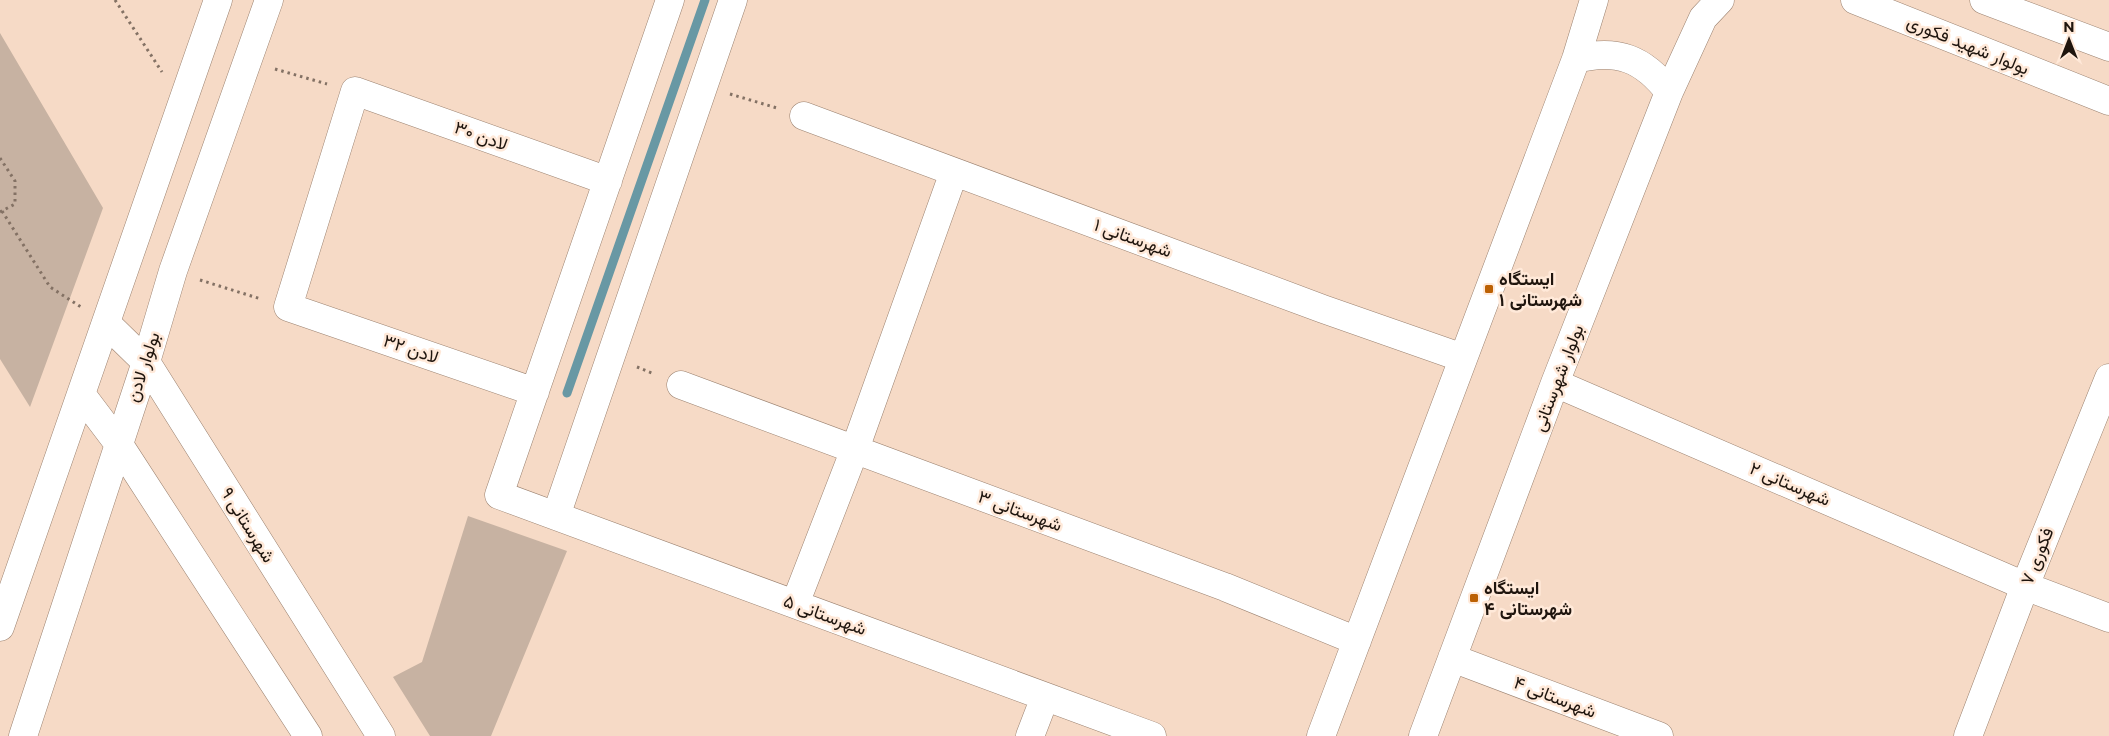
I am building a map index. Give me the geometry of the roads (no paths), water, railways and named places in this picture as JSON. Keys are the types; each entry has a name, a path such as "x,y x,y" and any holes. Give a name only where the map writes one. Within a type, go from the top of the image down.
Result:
{"street":[{"path":"0,627 218,0"},
{"name":"بولوار لادن","path":"23,736 146,362 173,271 269,0"},
{"path":"535,392 670,0"},
{"path":"556,516 733,0"},
{"path":"1321,736 1576,59 1594,0"},
{"name":"بولوار شهرستانی","path":"1423,736 1556,383 1669,92 1703,18 1720,0"},
{"name":"بولوار شهید فکوری","path":"1855,0 2109,101"},
{"path":"1984,0 2109,46"},
{"path":"1576,59 1593,54 1611,54 1629,58 1645,66 1659,78 1669,92"},
{"name":"لادن ۳۰","path":"288,307 355,91 608,181"},
{"name":"شهرستانی ۱","path":"804,116 1322,309 1463,358"},
{"path":"795,604 855,450 954,172"},
{"name":"لادن ۳۲","path":"288,307 535,392"},
{"name":"شهرستانی ۹","path":"106,323 146,362 381,736"},
{"name":"فکوری ۷","path":"1968,736 2025,586 2109,378"},
{"name":"شهرستانی ۲","path":"1556,383 2025,586 2109,618"},
{"name":"شهرستانی ۳","path":"681,385 1225,587 1357,641"},
{"name":"شهرستانی ۵","path":"535,392 499,495 1152,736"},
{"path":"81,394 118,443 308,736"},
{"name":"شهرستانی ۴","path":"1452,658 1659,736"},
{"path":"1030,736 1045,697"}],"waterway":[{"path":"567,393 705,0"}],"place":[{"name":"ایستگاه شهرستانی ۱","path":"1489,289"},
{"name":"ایستگاه شهرستانی ۴","path":"1474,598"}]}
